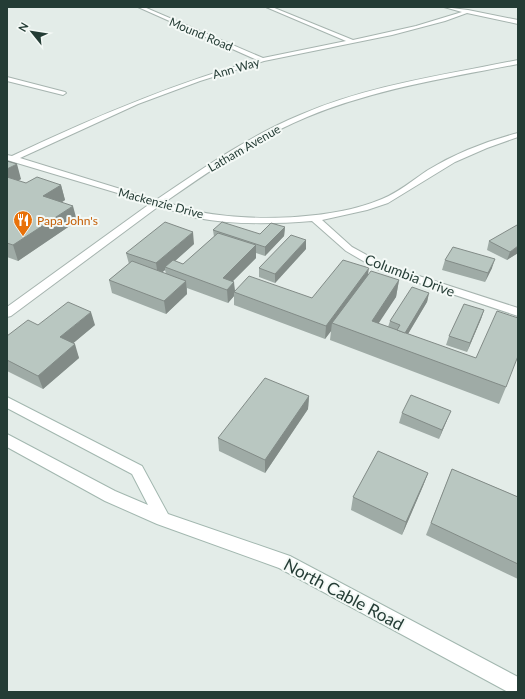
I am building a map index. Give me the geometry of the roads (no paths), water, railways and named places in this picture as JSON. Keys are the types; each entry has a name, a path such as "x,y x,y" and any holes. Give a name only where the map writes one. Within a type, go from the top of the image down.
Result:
{"street":[{"name":"Mound Road","path":"140,7 262,60"},
{"path":"268,7 351,41"},
{"path":"446,7 518,22"},
{"name":"Ann Way","path":"11,158 87,123 152,96 219,72 262,60 418,28 468,11"},
{"name":"Latham Avenue","path":"7,313 155,203 249,143 317,110 373,92 518,62"},
{"path":"7,79 63,93"},
{"name":"Mackenzie Drive","path":"11,158 198,215 229,219 273,220 341,214 385,200 455,159 479,148 518,135"},
{"name":"Columbia Drive","path":"313,217 349,250 381,267 518,312"},
{"path":"7,402 137,470 163,519"},
{"name":"North Cable Road","path":"7,440 110,496 163,519 284,562 518,687"}],"place":[{"name":"Papa John's","path":"23,237"}]}
